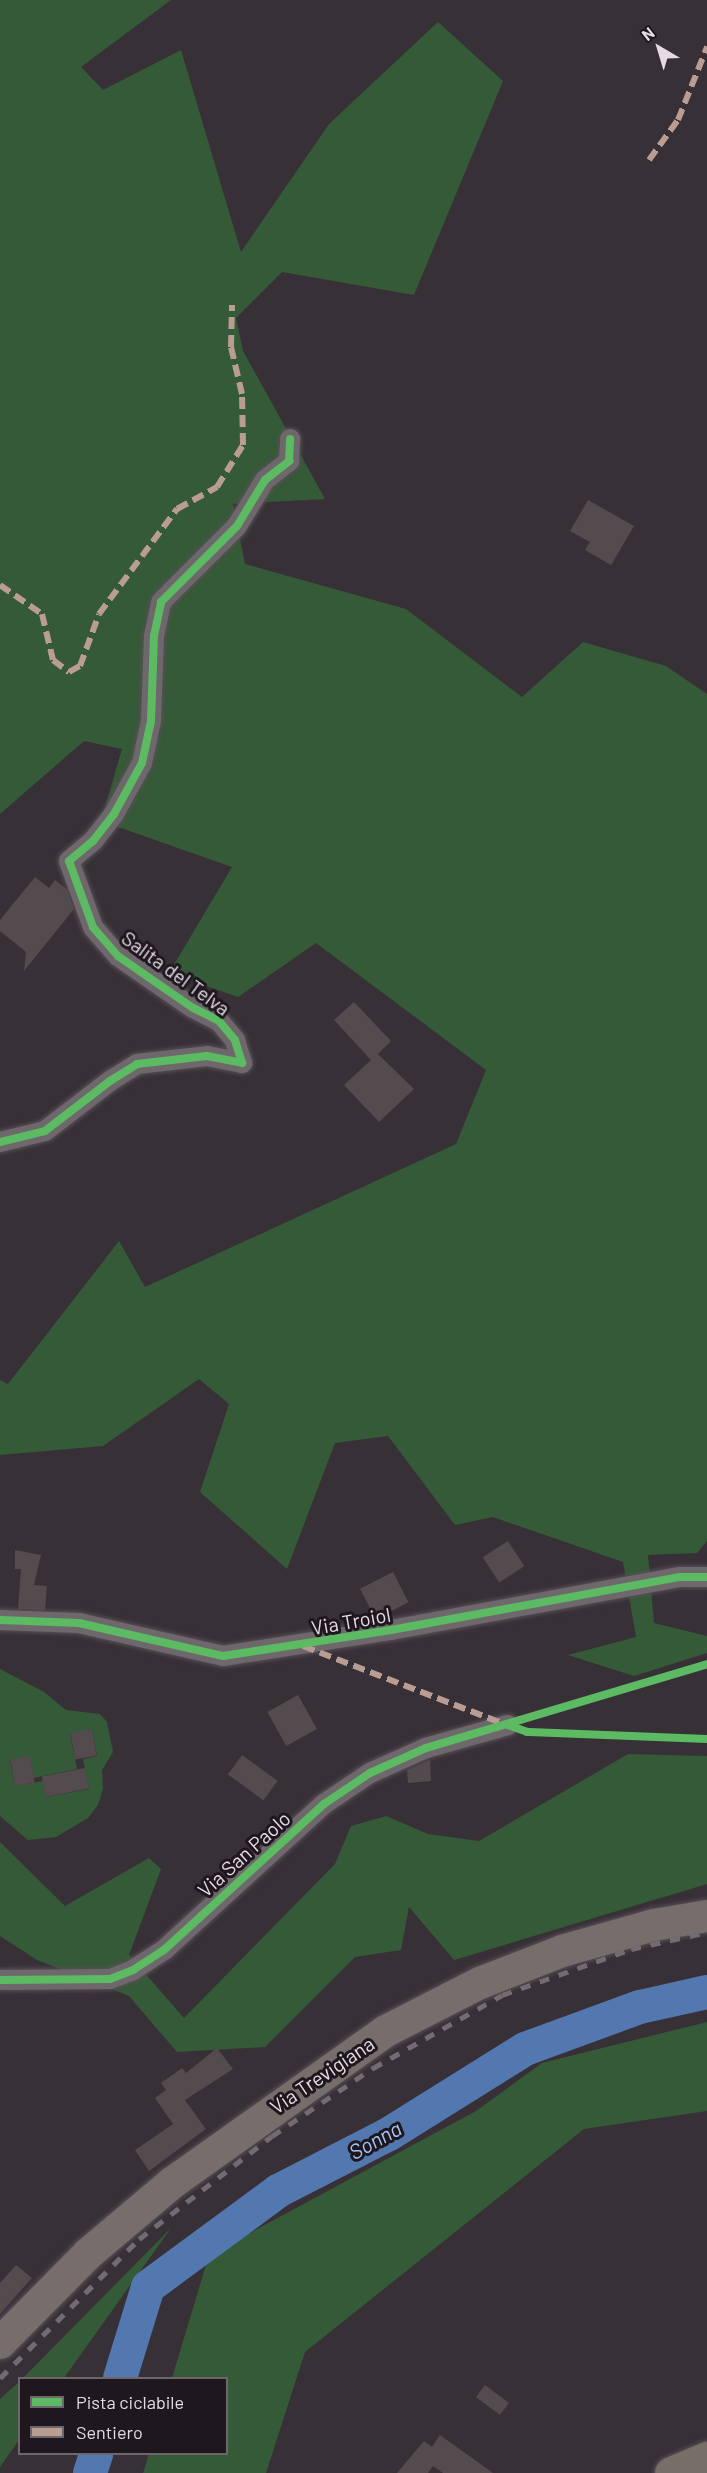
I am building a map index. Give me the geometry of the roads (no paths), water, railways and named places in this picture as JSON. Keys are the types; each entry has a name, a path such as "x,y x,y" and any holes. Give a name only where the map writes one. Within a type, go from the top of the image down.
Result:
{"highway":[{"path":"671,2473 707,2458"}],"main road":[{"name":"Via Trevigiana","path":"0,2343 88,2254 140,2209 256,2120 386,2031 480,1983 562,1951 623,1933 707,1916"}],"street":[{"name":"Salita del Telva","path":"0,1142 45,1131 110,1081 138,1064 207,1056 242,1063 235,1040 219,1021 193,1008 118,956 93,927 69,861 93,841 114,814 142,763 152,721 154,636 161,602 237,526 265,480 289,461 290,439"},
{"name":"Via Troiol","path":"0,1620 79,1623 223,1656 380,1632 680,1576 707,1577"},
{"name":"Via San Paolo","path":"0,1980 110,1979 133,1970 164,1950 324,1804 370,1773 426,1748 508,1725"}],"waterway":[{"name":"Sonna","path":"120,2377 148,2287 278,2191 389,2134 525,2049 640,2007 707,1992"},
{"name":"Sonna","path":"90,2473 96,2455"}],"railway":[{"path":"0,2378 139,2239 272,2136 373,2068 502,1995 631,1949 707,1932"}]}
